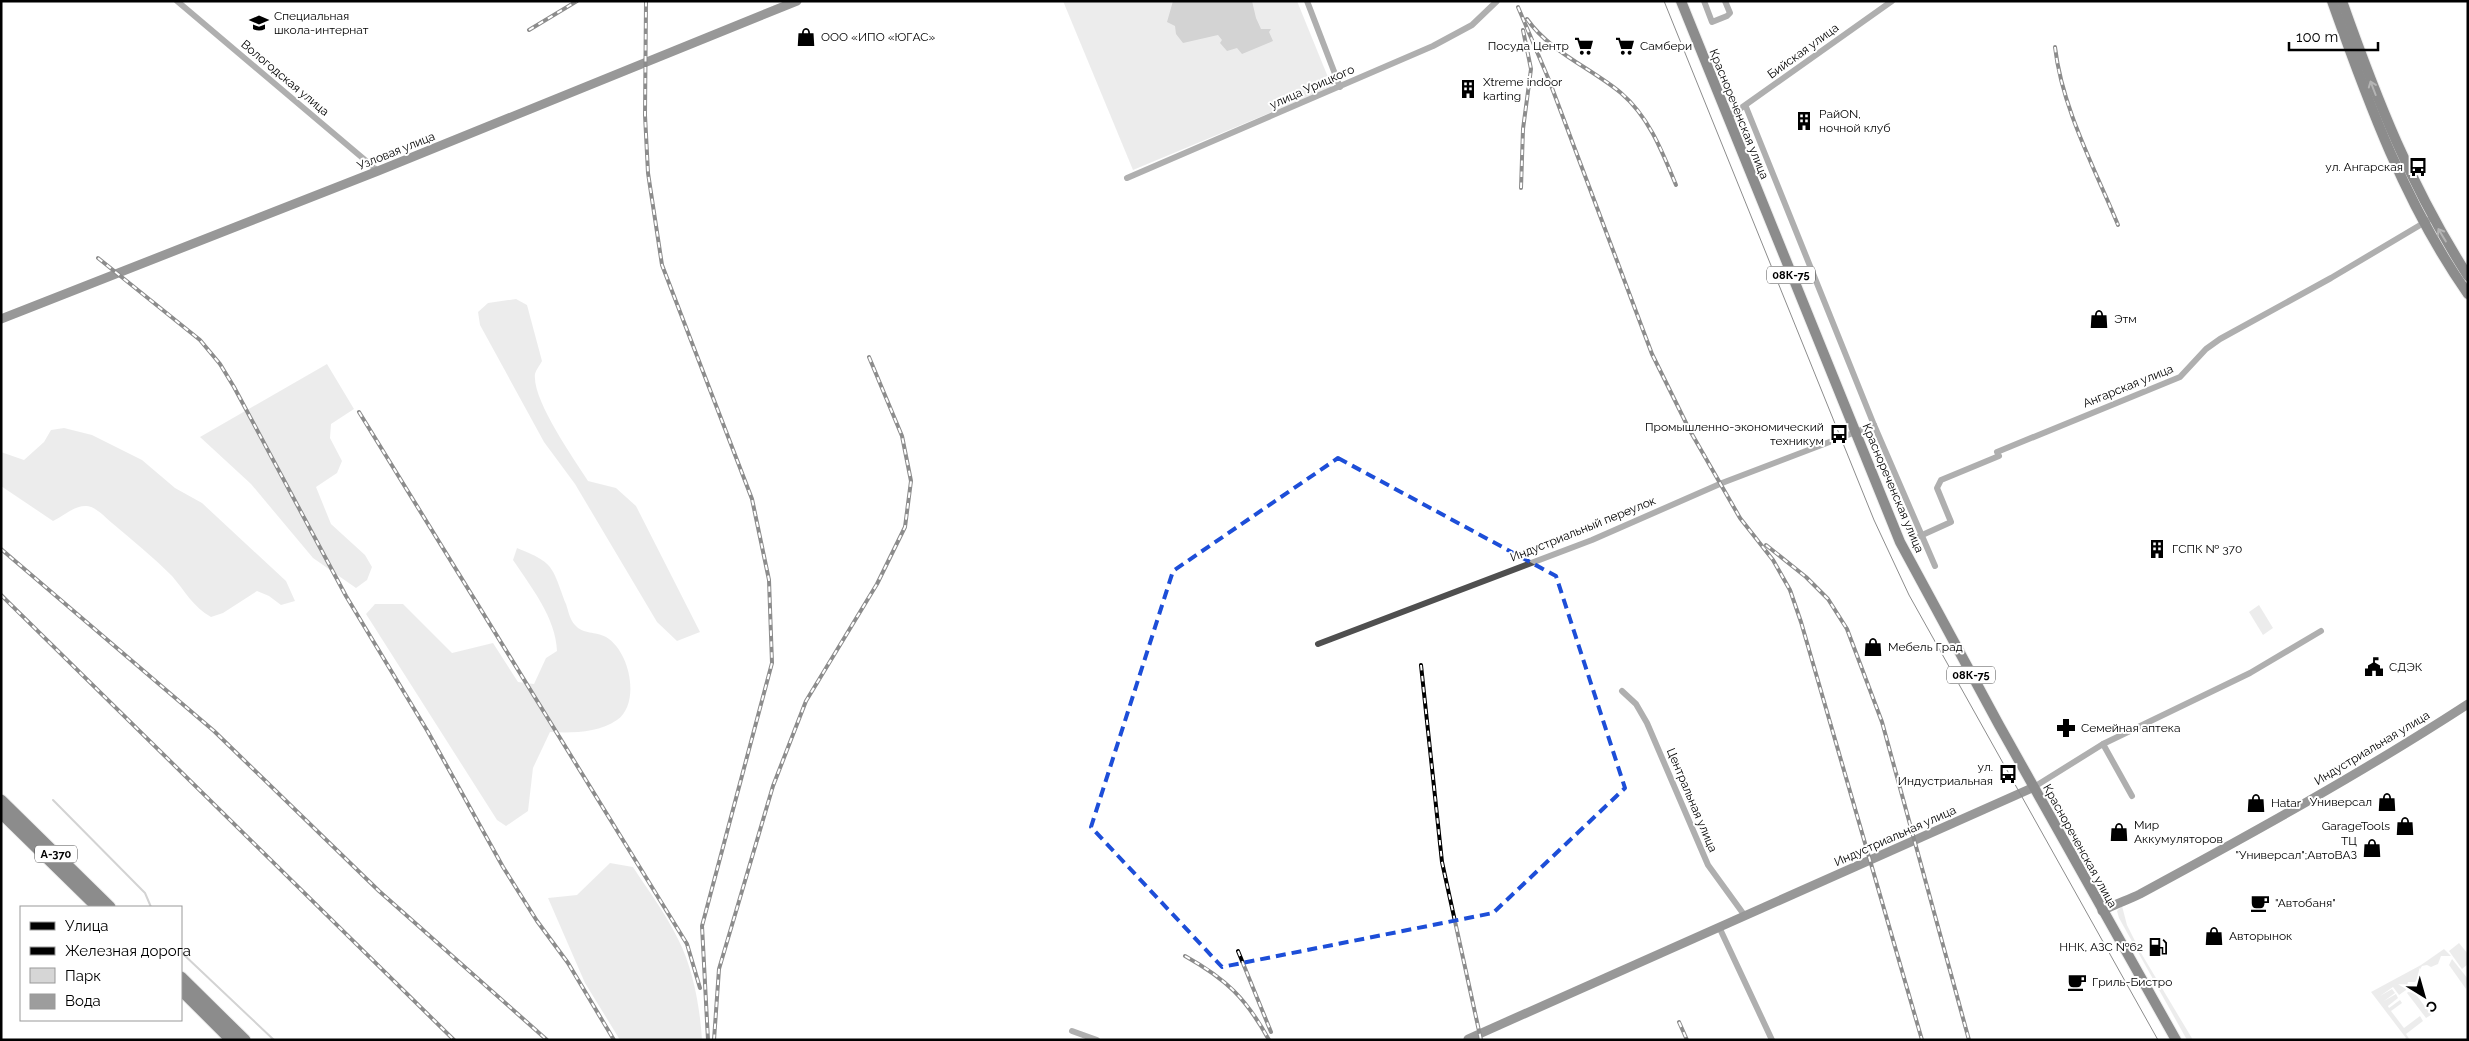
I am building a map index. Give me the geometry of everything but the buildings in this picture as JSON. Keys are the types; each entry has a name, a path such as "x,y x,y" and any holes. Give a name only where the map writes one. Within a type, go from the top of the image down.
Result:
{"highway":[{"name":"А-370","path":"1,800 109,906"},
{"name":"А-370","path":"1,813 96,906"},
{"path":"182,978 245,1040"},
{"path":"182,991 231,1040"}],"main road":[{"name":"Краснореченская улица","path":"1681,1 1900,542 2102,911 2176,1040"},
{"path":"2332,1 2375,118 2468,294"},
{"path":"2342,1 2381,109 2429,220 2468,276"}],"street":[{"name":"Вологодская улица","path":"177,1 378,171"},
{"name":"Узловая улица","path":"1,319 378,171 798,1"},
{"path":"1307,1 1340,86"},
{"name":"улица Урицкого","path":"1127,178 1433,46 1472,25 1496,1"},
{"path":"1704,1 1712,22 1730,13 1725,1"},
{"name":"Бийская улица","path":"1727,118 1746,107 1892,1"},
{"path":"1746,107 1874,425 1920,536 1935,566"},
{"name":"Ангарская улица","path":"1920,536 1950,522 1937,488 1941,480 1999,456 1997,452 2180,377 2212,344 2323,283 2429,220"},
{"name":"Индустриальный переулок","path":"1318,644 1592,540 1722,483 1874,425"},
{"name":"Индустриальная улица","path":"1468,1039 2034,787 2104,744 2250,673 2321,631"},
{"name":"Центральная улица","path":"1622,691 1636,704 1647,723 1708,864 1745,916"},
{"name":"Индустриальная улица","path":"2102,911 2138,895 2304,803 2406,744 2468,704"},
{"path":"2104,744 2132,796"},
{"path":"1720,928 1772,1040"},
{"path":"1072,1031 1097,1040"}],"highlighted area":[{"path":"1338,458 1556,576 1625,788 1493,913 1222,967 1091,827 1173,571"}],"green space":[{"path":"1063,1 1297,1 1332,87 1133,170"},
{"path":"516,299 527,305 542,361 535,374 536,385 540,399 555,429 588,481 616,488 636,506 700,632 677,641 657,622 575,484 544,442 480,325 478,312 488,303"},
{"path":"327,364 354,409 331,424 330,438 342,461 337,473 316,487 331,524 365,555 372,567 367,580 356,588 313,558 251,484 200,437"},
{"path":"64,428 92,435 142,460 175,488 202,503 286,581 295,601 281,605 269,596 257,591 223,613 211,617 194,604 165,569 97,510 87,506 78,507 53,521 1,486 1,452 24,460 44,442 51,430"},
{"path":"517,548 539,558 550,568 558,582 570,618 578,628 606,637 614,644 621,653 626,665 630,677 630,690 629,702 624,712 617,720 610,724 593,730 550,732 533,768 528,811 506,826 497,820 366,614 375,604 403,604 452,653 493,643 518,682 534,684 546,658 557,651 556,639 541,603 513,560"},
{"path":"2259,605 2273,628 2263,635 2249,612"},
{"path":"610,863 633,867 673,930 692,975 700,1014 702,1040 620,1040 585,983 548,898 577,895"},
{"path":"2122,906 2127,925 2141,953 2193,1040 2187,1040 2119,918 2117,911"},
{"path":"2459,943 2468,954 2468,964 2462,969 2449,951"},
{"path":"2444,949 2451,956 2441,956 2438,964 2431,967 2427,965 2422,966 2419,971 2420,975 2415,982 2408,982 2406,990 2399,995 2393,987 2380,996 2392,989 2395,993 2384,1001 2396,994 2398,998 2388,1006 2389,1008 2400,1000 2402,1003 2391,1011 2404,1028 2420,1016 2423,1021 2406,1034 2410,1040 2404,1040 2406,1038 2371,992 2421,965"},
{"path":"2452,959 2468,979 2466,989 2449,965"},
{"path":"2408,992 2415,993 2431,1015 2426,1018"}],"water":[{"path":"1173,1 1252,1 1261,29 1271,29 1269,32 1273,41 1242,54 1237,48 1227,51 1220,43 1222,40 1218,35 1183,43 1176,34 1175,26 1167,22"}],"waterway":[{"path":"53,800 145,893 151,906"},
{"path":"182,953 274,1040"}],"tram line":[{"path":"1664,1 1874,520 1909,595 2158,1040"}],"railway":[{"path":"529,30 577,1"},
{"path":"646,1 645,115 648,173 662,265 752,499 769,580 772,663 702,926 708,1040"},
{"path":"1518,7 1549,80 1652,354 1689,429 1740,518 1773,560 1790,590 1801,622 1922,1040"},
{"path":"1527,19 1547,41 1609,84 1631,102 1654,135 1676,185"},
{"path":"1521,188 1523,129 1531,69 1523,30"},
{"path":"2055,47 2065,93 2080,138 2118,225"},
{"path":"98,258 200,340 220,364 346,596 428,732 503,867 537,921 568,963 614,1040"},
{"path":"714,1040 719,969 773,786 806,701 877,584 905,527 911,481 902,436 869,357"},
{"path":"359,412 687,944 700,988"},
{"path":"1766,545 1806,577 1828,599 1847,629 1882,722 1969,1040"},
{"path":"1,549 214,731 379,891 547,1040"},
{"path":"1,595 454,1040"},
{"path":"1421,665 1442,862 1481,1040"},
{"path":"1238,951 1271,1032"},
{"path":"1185,956 1212,973 1234,991 1252,1012 1269,1040"},
{"path":"1679,1022 1687,1040"}],"place":[{"name":"Специальная школа-интернат","path":"259,23"},
{"name":"ООО «ИПО «ЮГАС»","path":"806,37"},
{"name":"Посуда Центр","path":"1584,46"},
{"name":"Самбери","path":"1625,46"},
{"name":"Xtreme indoor karting","path":"1468,89"},
{"name":"РайON, ночной клуб","path":"1804,121"},
{"name":"ул. Ангарская","path":"2418,167"},
{"name":"Этм","path":"2099,319"},
{"name":"Промышленно-экономический техникум","path":"1839,434"},
{"name":"ГСПК № 370","path":"2157,549"},
{"name":"Мебель Град","path":"1873,647"},
{"name":"СДЭК","path":"2374,667"},
{"name":"Семейная аптека","path":"2066,728"},
{"name":"ул. Индустриальная","path":"2008,774"},
{"name":"Универсал","path":"2387,802"},
{"name":"Hatar","path":"2256,803"},
{"name":"GarageTools","path":"2405,826"},
{"name":"Мир Аккумуляторов","path":"2119,832"},
{"name":"ТЦ \"Универсал\";АвтоВАЗ","path":"2372,848"},
{"name":"\"Автобаня\"","path":"2260,903"},
{"name":"Авторынок","path":"2214,936"},
{"name":"ННК, АЗС №62","path":"2158,947"},
{"name":"Гриль-Бистро","path":"2077,982"}]}
